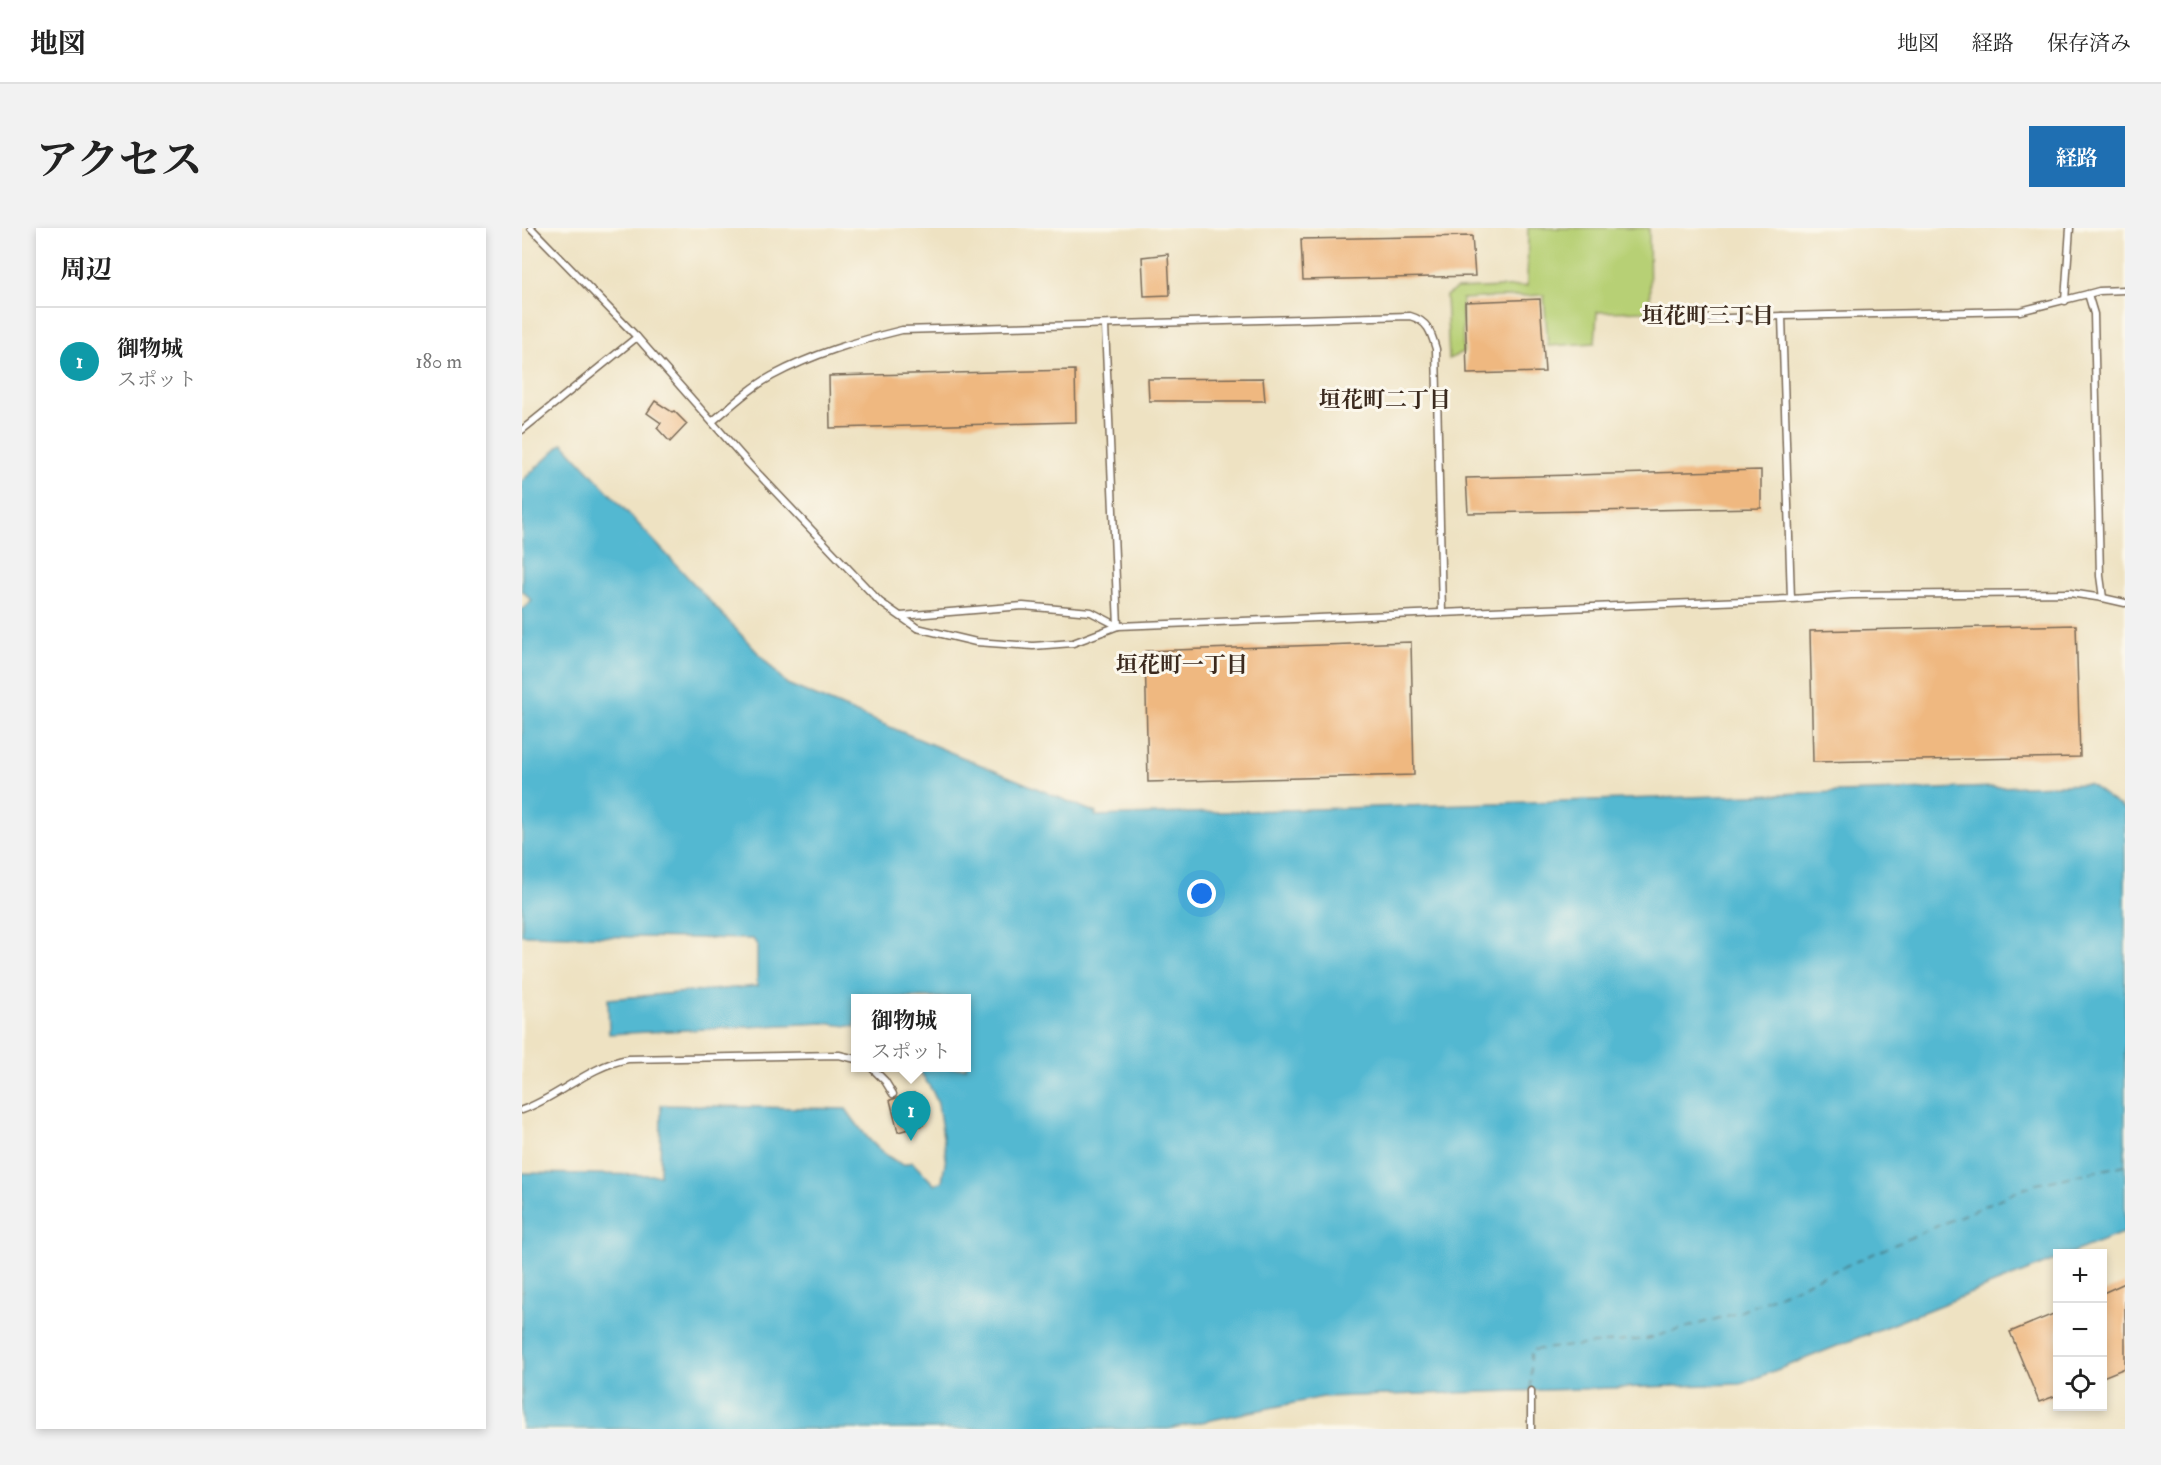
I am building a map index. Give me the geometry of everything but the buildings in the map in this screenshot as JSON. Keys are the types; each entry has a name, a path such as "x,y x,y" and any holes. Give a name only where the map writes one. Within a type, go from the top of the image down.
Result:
{"lane":[{"path":"531,228 637,338 749,464 880,603 917,628 976,642 1034,646 1074,643 1118,626 1851,595 2070,593 2125,603"},
{"path":"2065,301 2070,228"},
{"path":"1650,321 2020,311 2099,291 2125,290"},
{"path":"2088,294 2094,314 2100,576 2103,598"},
{"path":"713,421 738,399 771,377 816,356 849,344 902,330 1410,316 1420,318 1426,323 1436,349 1442,613"},
{"path":"1782,316 1791,599"},
{"path":"1105,326 1118,626"},
{"path":"522,430 637,338"},
{"path":"900,616 1023,606 1090,612 1118,626"},
{"path":"522,1110 537,1104 598,1068 622,1060 839,1055 851,1058"},
{"path":"876,1072 893,1094"},
{"path":"1531,1391 1531,1429"}],"green space":[{"path":"1528,228 1649,228 1650,311 1597,312 1595,343 1548,346 1544,295 1462,299 1463,352 1449,359 1446,296 1456,289 1527,286"}],"water":[{"path":"563,443 787,684 1096,813 1095,816 2089,784 2125,810 2125,1232 2081,1249 2053,1249 2053,1261 1741,1384 1323,1397 1168,1429 522,1429 522,1173 660,1175 661,1105 846,1109 864,1134 885,1154 903,1165 912,1162 935,1185 942,1181 946,1157 938,1104 920,1072 971,1072 971,994 851,994 851,1026 824,1023 609,1034 608,999 757,986 757,945 753,939 522,935 522,610 532,601 522,590 522,481"}],"ferry route":[{"path":"1531,1389 1531,1350 1646,1339 1737,1313 2032,1185 2125,1165"}],"place":[{"name":"御物城","path":"911,1141"}],"district":[{"name":"垣花町三丁目","path":"1708,315"},
{"name":"垣花町二丁目","path":"1385,399"},
{"name":"垣花町一丁目","path":"1182,664"}]}
